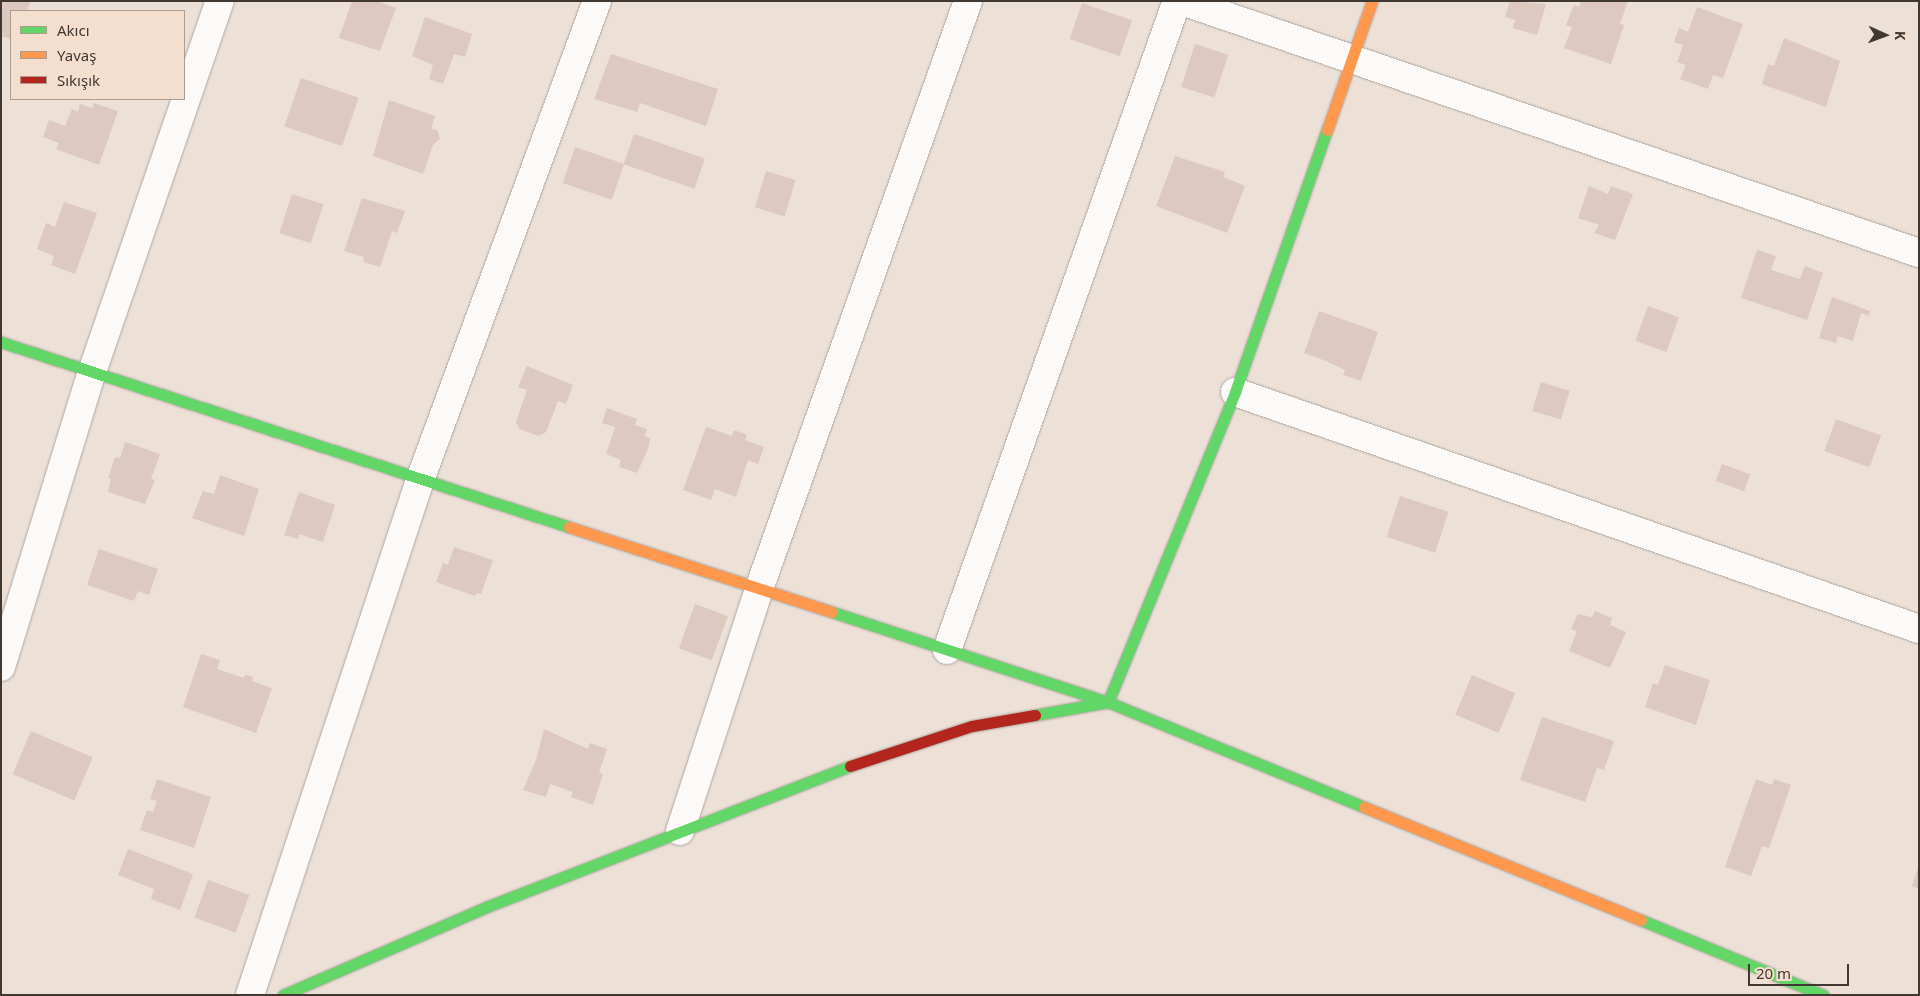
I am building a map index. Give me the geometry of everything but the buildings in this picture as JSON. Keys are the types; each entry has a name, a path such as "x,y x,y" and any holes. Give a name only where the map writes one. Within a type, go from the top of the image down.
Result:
{"street":[{"path":"1,668 92,372 220,1"},
{"path":"250,995 420,480 597,1"},
{"path":"680,831 759,589 968,1"},
{"path":"947,650 1177,1"},
{"path":"1182,1 1919,253"},
{"path":"1108,702 1235,392 1353,60 1372,1"},
{"path":"1,342 420,480 1108,702 1823,995"},
{"path":"1235,392 1919,629"},
{"path":"283,995 489,906 810,779 972,726 1108,702"}],"traffic: fast":[{"path":"1035,715 1108,702 1235,392 1327,130"},
{"path":"1,342 569,527"},
{"path":"832,612 1108,702 1364,807"},
{"path":"283,995 489,906 850,766"},
{"path":"1641,920 1823,995"}],"traffic: slow":[{"path":"1327,130 1372,1"},
{"path":"569,527 832,612"},
{"path":"1364,807 1641,920"}],"traffic: jam":[{"path":"850,766 972,726 1035,715"}]}
